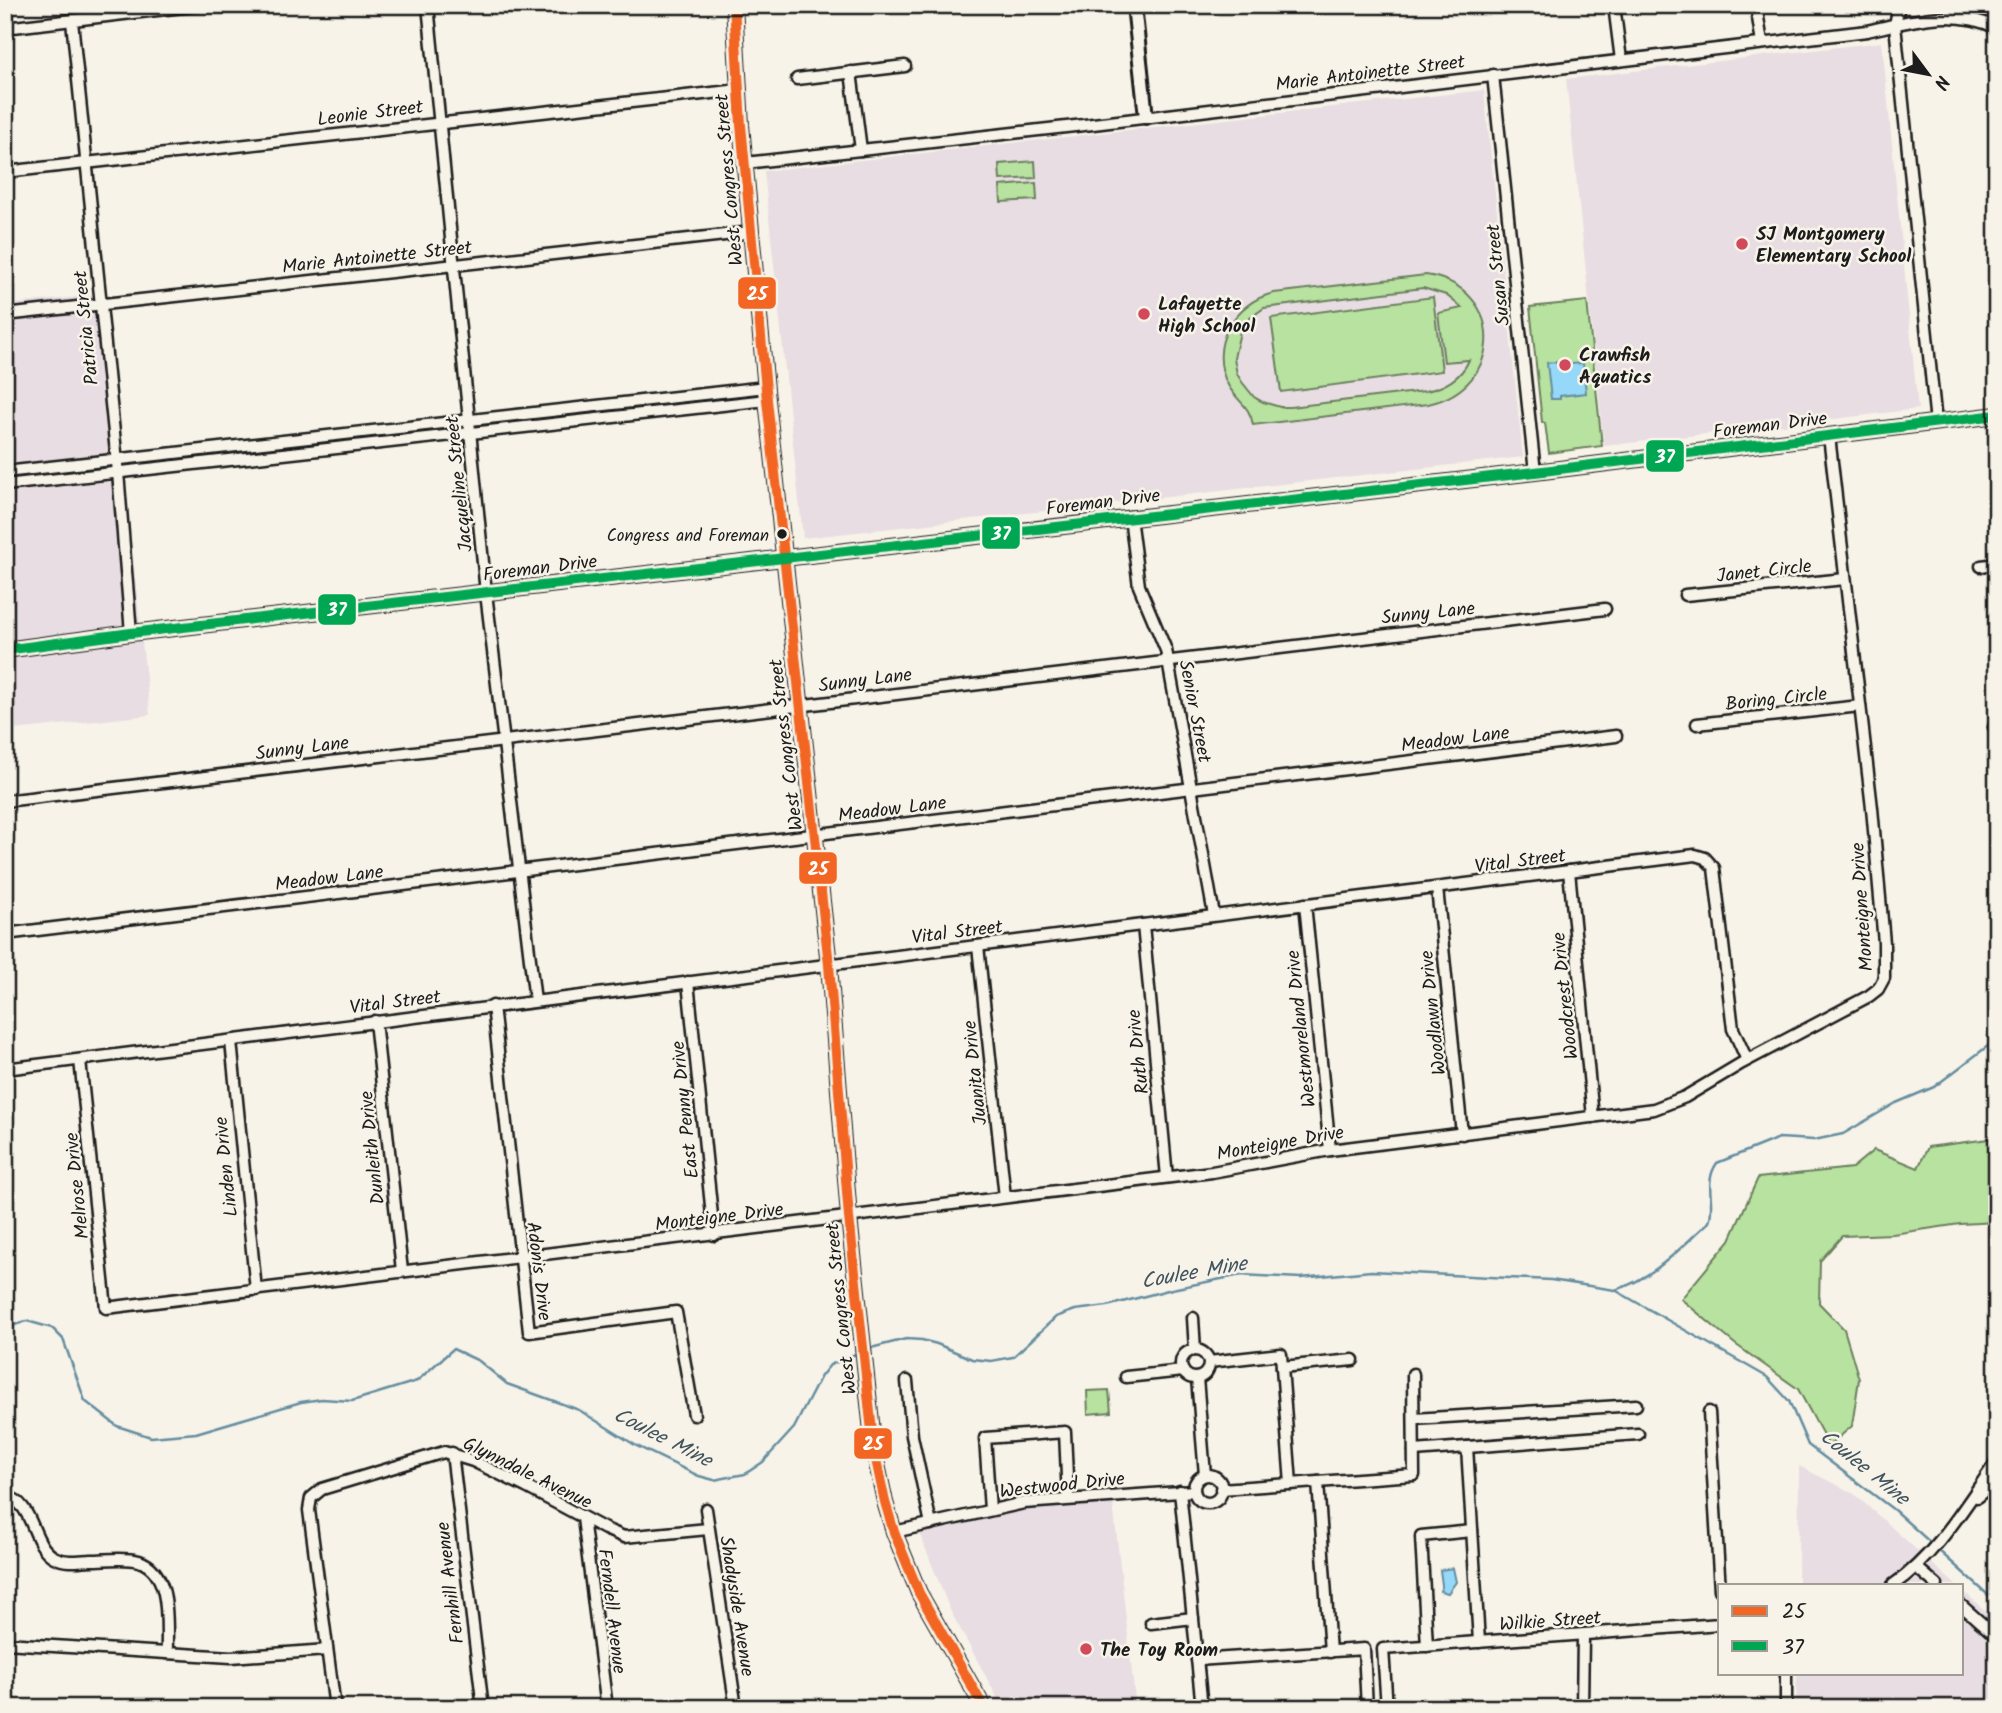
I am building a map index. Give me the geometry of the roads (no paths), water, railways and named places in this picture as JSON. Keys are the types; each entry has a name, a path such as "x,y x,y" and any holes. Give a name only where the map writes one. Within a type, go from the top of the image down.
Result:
{"street":[{"path":"5,28 201,5"},
{"name":"Jacqueline Street","path":"428,5 486,593 535,1001"},
{"name":"West Congress Street","path":"734,5 745,163 783,559 829,965 849,1217 878,1476 894,1532 919,1593 984,1708"},
{"path":"1134,5 1146,117"},
{"path":"1614,5 1621,60"},
{"path":"1756,5 1762,43"},
{"path":"1899,5 1895,25 1936,423"},
{"path":"1995,27 1997,14"},
{"name":"Marie Antoinette Street","path":"745,163 1867,31 1930,17 1956,16 1976,19 1995,27"},
{"name":"Patricia Street","path":"72,20 118,472 131,633"},
{"path":"797,79 905,66"},
{"path":"851,72 861,150"},
{"name":"Susan Street","path":"1493,75 1535,472"},
{"name":"Leonie Street","path":"5,172 739,90"},
{"name":"Marie Antoinette Street","path":"5,315 752,232"},
{"path":"5,472 652,399 767,394"},
{"path":"5,485 653,412 767,394"},
{"path":"684,396 685,408"},
{"path":"652,399 653,412"},
{"path":"575,408 577,421"},
{"name":"Foreman Drive","path":"5,650 131,633 1535,472 1997,415"},
{"path":"375,430 377,443"},
{"name":"Monteigne Drive","path":"106,1308 715,1235 1167,1177 1264,1164 1330,1150 1654,1109 1670,1104 1869,996 1878,989 1884,978 1884,943 1860,706 1829,436"},
{"path":"239,446 241,459"},
{"path":"194,451 196,464"},
{"name":"Senior Street","path":"1130,517 1139,586 1161,635 1168,660 1214,915"},
{"path":"1981,566 1997,564"},
{"name":"Janet Circle","path":"1685,595 1845,579"},
{"name":"Sunny Lane","path":"5,800 1605,609"},
{"name":"Boring Circle","path":"1697,724 1860,706"},
{"name":"Meadow Lane","path":"5,934 1616,736"},
{"name":"Vital Street","path":"5,1069 1695,855 1710,862 1714,871 1733,1029 1747,1060"},
{"name":"Woodcrest Drive","path":"1569,871 1594,1117"},
{"name":"Woodlawn Drive","path":"1437,888 1462,1134"},
{"name":"Westmoreland Drive","path":"1305,904 1330,1150"},
{"name":"Ruth Drive","path":"1143,925 1167,1177"},
{"name":"Juanita Drive","path":"978,946 1005,1197"},
{"name":"East Penny Drive","path":"688,982 715,1235"},
{"name":"Adonis Drive","path":"493,1006 529,1332 676,1312 694,1415"},
{"name":"Dunleith Drive","path":"375,1021 402,1271"},
{"name":"Linden Drive","path":"230,1041 256,1290"},
{"name":"Melrose Drive","path":"80,1060 106,1308"},
{"path":"1193,1318 1195,1350"},
{"path":"1195,1350 1203,1353 1209,1362"},
{"path":"1183,1371 1183,1357 1195,1350"},
{"path":"1209,1362 1281,1354 1291,1484"},
{"path":"1282,1367 1353,1360"},
{"path":"1126,1377 1183,1371 1190,1377 1197,1378 1206,1372 1209,1362"},
{"path":"1221,1489 1414,1475 1413,1374"},
{"path":"1197,1378 1205,1475"},
{"path":"907,1381 912,1436 931,1524"},
{"path":"1414,1419 1636,1405"},
{"path":"1709,1412 1720,1584"},
{"path":"990,1510 985,1438 1065,1432 1068,1499"},
{"path":"1414,1451 1638,1434"},
{"path":"1467,1447 1479,1642"},
{"name":"Glynndale Avenue","path":"327,1650 309,1510 311,1498 322,1489 436,1453 452,1453 526,1486 624,1537 708,1529"},
{"name":"Fernhill Avenue","path":"452,1453 482,1708"},
{"path":"1894,1584 1916,1566 1942,1536 1997,1461"},
{"path":"1205,1475 1216,1477 1221,1489 1215,1500 1207,1503 1198,1499 1194,1491 1196,1482 1205,1475"},
{"path":"1970,1501 1997,1480"},
{"path":"1318,1482 1330,1652"},
{"name":"Westwood Drive","path":"894,1532 1024,1503 1194,1491"},
{"path":"1180,1492 1202,1708"},
{"path":"5,1496 21,1504 42,1544 57,1558 71,1561 132,1560 149,1566 155,1572 163,1590 167,1653"},
{"name":"Shadyside Avenue","path":"706,1509 736,1708"},
{"name":"Ferndell Avenue","path":"583,1518 607,1708"},
{"path":"1427,1646 1421,1536 1472,1531"},
{"path":"1916,1566 1936,1584"},
{"path":"1964,1608 1997,1637"},
{"path":"1151,1623 1193,1618"},
{"name":"Wilkie Street","path":"1386,1696 1383,1649 1718,1624"},
{"path":"1582,1708 1583,1636"},
{"path":"5,1643 255,1656 327,1650 335,1708"},
{"path":"1197,1660 1364,1649 1367,1703 1386,1696 1387,1708"},
{"path":"1786,1674 1786,1708"}],"water":[{"path":"1556,362 1557,365 1583,363 1586,393 1551,399 1547,363"},
{"path":"1453,1568 1456,1582 1448,1593 1440,1591 1440,1570"}],"waterway":[{"name":"Coulee Mine","path":"1615,1290 1654,1271 1709,1222 1710,1185 1717,1163 1779,1138 1814,1140 1843,1134 1896,1103 1934,1087 1997,1039"},
{"name":"Coulee Mine","path":"867,1349 906,1339 937,1344 972,1359 991,1361 1013,1357 1056,1317 1075,1310 1107,1306 1241,1275 1301,1278 1371,1271 1551,1280 1615,1290 1767,1377 1789,1401 1808,1445 1894,1510 1932,1544"},
{"name":"Coulee Mine","path":"5,1328 27,1321 52,1328 63,1339 85,1401 117,1426 151,1437 196,1433 301,1402 322,1399 352,1401 417,1381 453,1349 479,1361 507,1384 579,1410 635,1445 699,1476 714,1480 745,1474 763,1462 794,1428 821,1376 830,1365 858,1353"},
{"name":"Coulee Mine","path":"1937,1549 1997,1603"}],"place":[{"name":"SJ Montgomery Elementary School","path":"1742,244"},
{"name":"Lafayette High School","path":"1144,314"},
{"name":"Crawfish Aquatics","path":"1565,365"},
{"name":"Congress and Foreman","path":"782,534"},
{"name":"The Toy Room","path":"1086,1649"}]}
